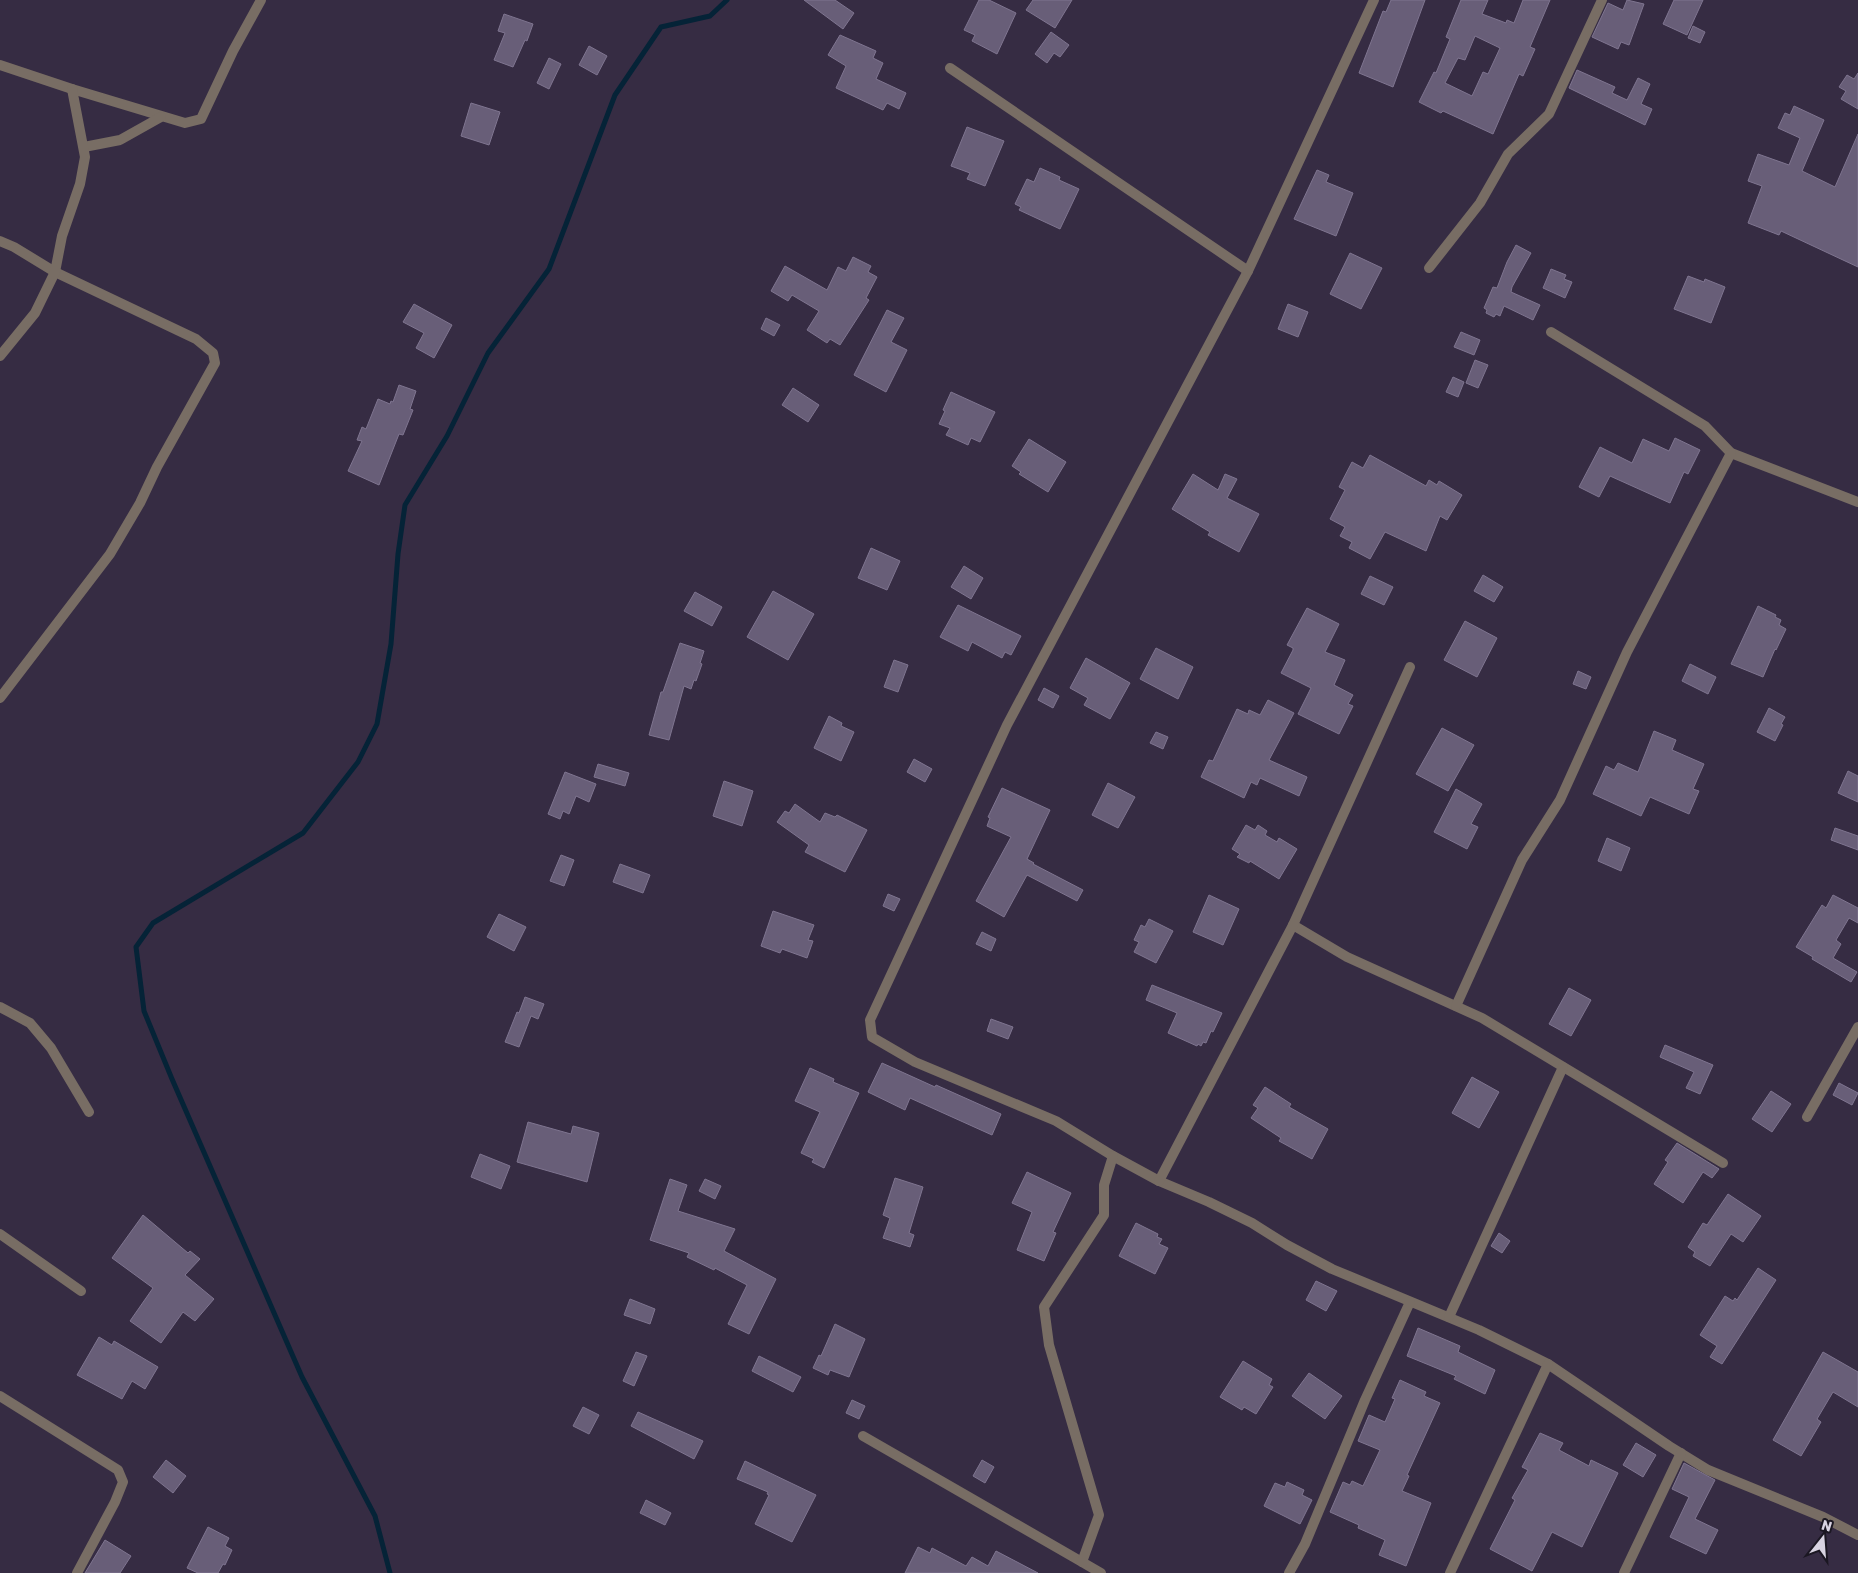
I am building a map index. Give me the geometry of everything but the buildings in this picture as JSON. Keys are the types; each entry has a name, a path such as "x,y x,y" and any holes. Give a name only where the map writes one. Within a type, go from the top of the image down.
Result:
{"street":[{"path":"0,65 72,90 185,124 201,119 233,51 261,0"},
{"path":"1374,0 1248,271 1007,726 870,1020 872,1037 915,1062 1056,1121 1113,1156 1159,1181 1252,1223 1332,1269 1479,1330 1548,1364 1708,1470 1823,1517 1858,1535"},
{"path":"1428,268 1480,203 1508,154 1549,114 1602,0"},
{"path":"950,68 1248,271"},
{"path":"0,356 35,313 55,272 62,236 80,184 85,157 72,90"},
{"path":"84,148 120,140 161,117"},
{"path":"0,241 14,246 55,272 196,339 213,353 215,363 156,467 140,504 110,554 0,698"},
{"path":"1551,332 1705,426 1731,452 1858,502"},
{"path":"1456,1006 1522,860 1560,800 1627,652 1731,452"},
{"path":"1159,1181 1293,926 1410,667"},
{"path":"1293,926 1347,957 1482,1018 1723,1163"},
{"path":"0,1007 30,1023 50,1048 89,1112"},
{"path":"1807,1117 1858,1027"},
{"path":"1449,1318 1563,1067"},
{"path":"1082,1562 1099,1515 1049,1345 1044,1307 1104,1215 1104,1185 1113,1156"},
{"path":"0,1234 81,1291"},
{"path":"1289,1573 1305,1544 1365,1400 1410,1302"},
{"path":"1450,1573 1548,1364"},
{"path":"0,1396 118,1470 123,1482 115,1502 77,1573"},
{"path":"863,1436 1101,1573"},
{"path":"1624,1573 1681,1453"}],"waterway":[{"path":"390,1573 375,1516 302,1377 144,1011 136,947 153,923 303,833 358,762 377,724 391,644 398,554 405,505 447,436 488,353 549,269 615,95 661,27 710,16 727,0"}]}
